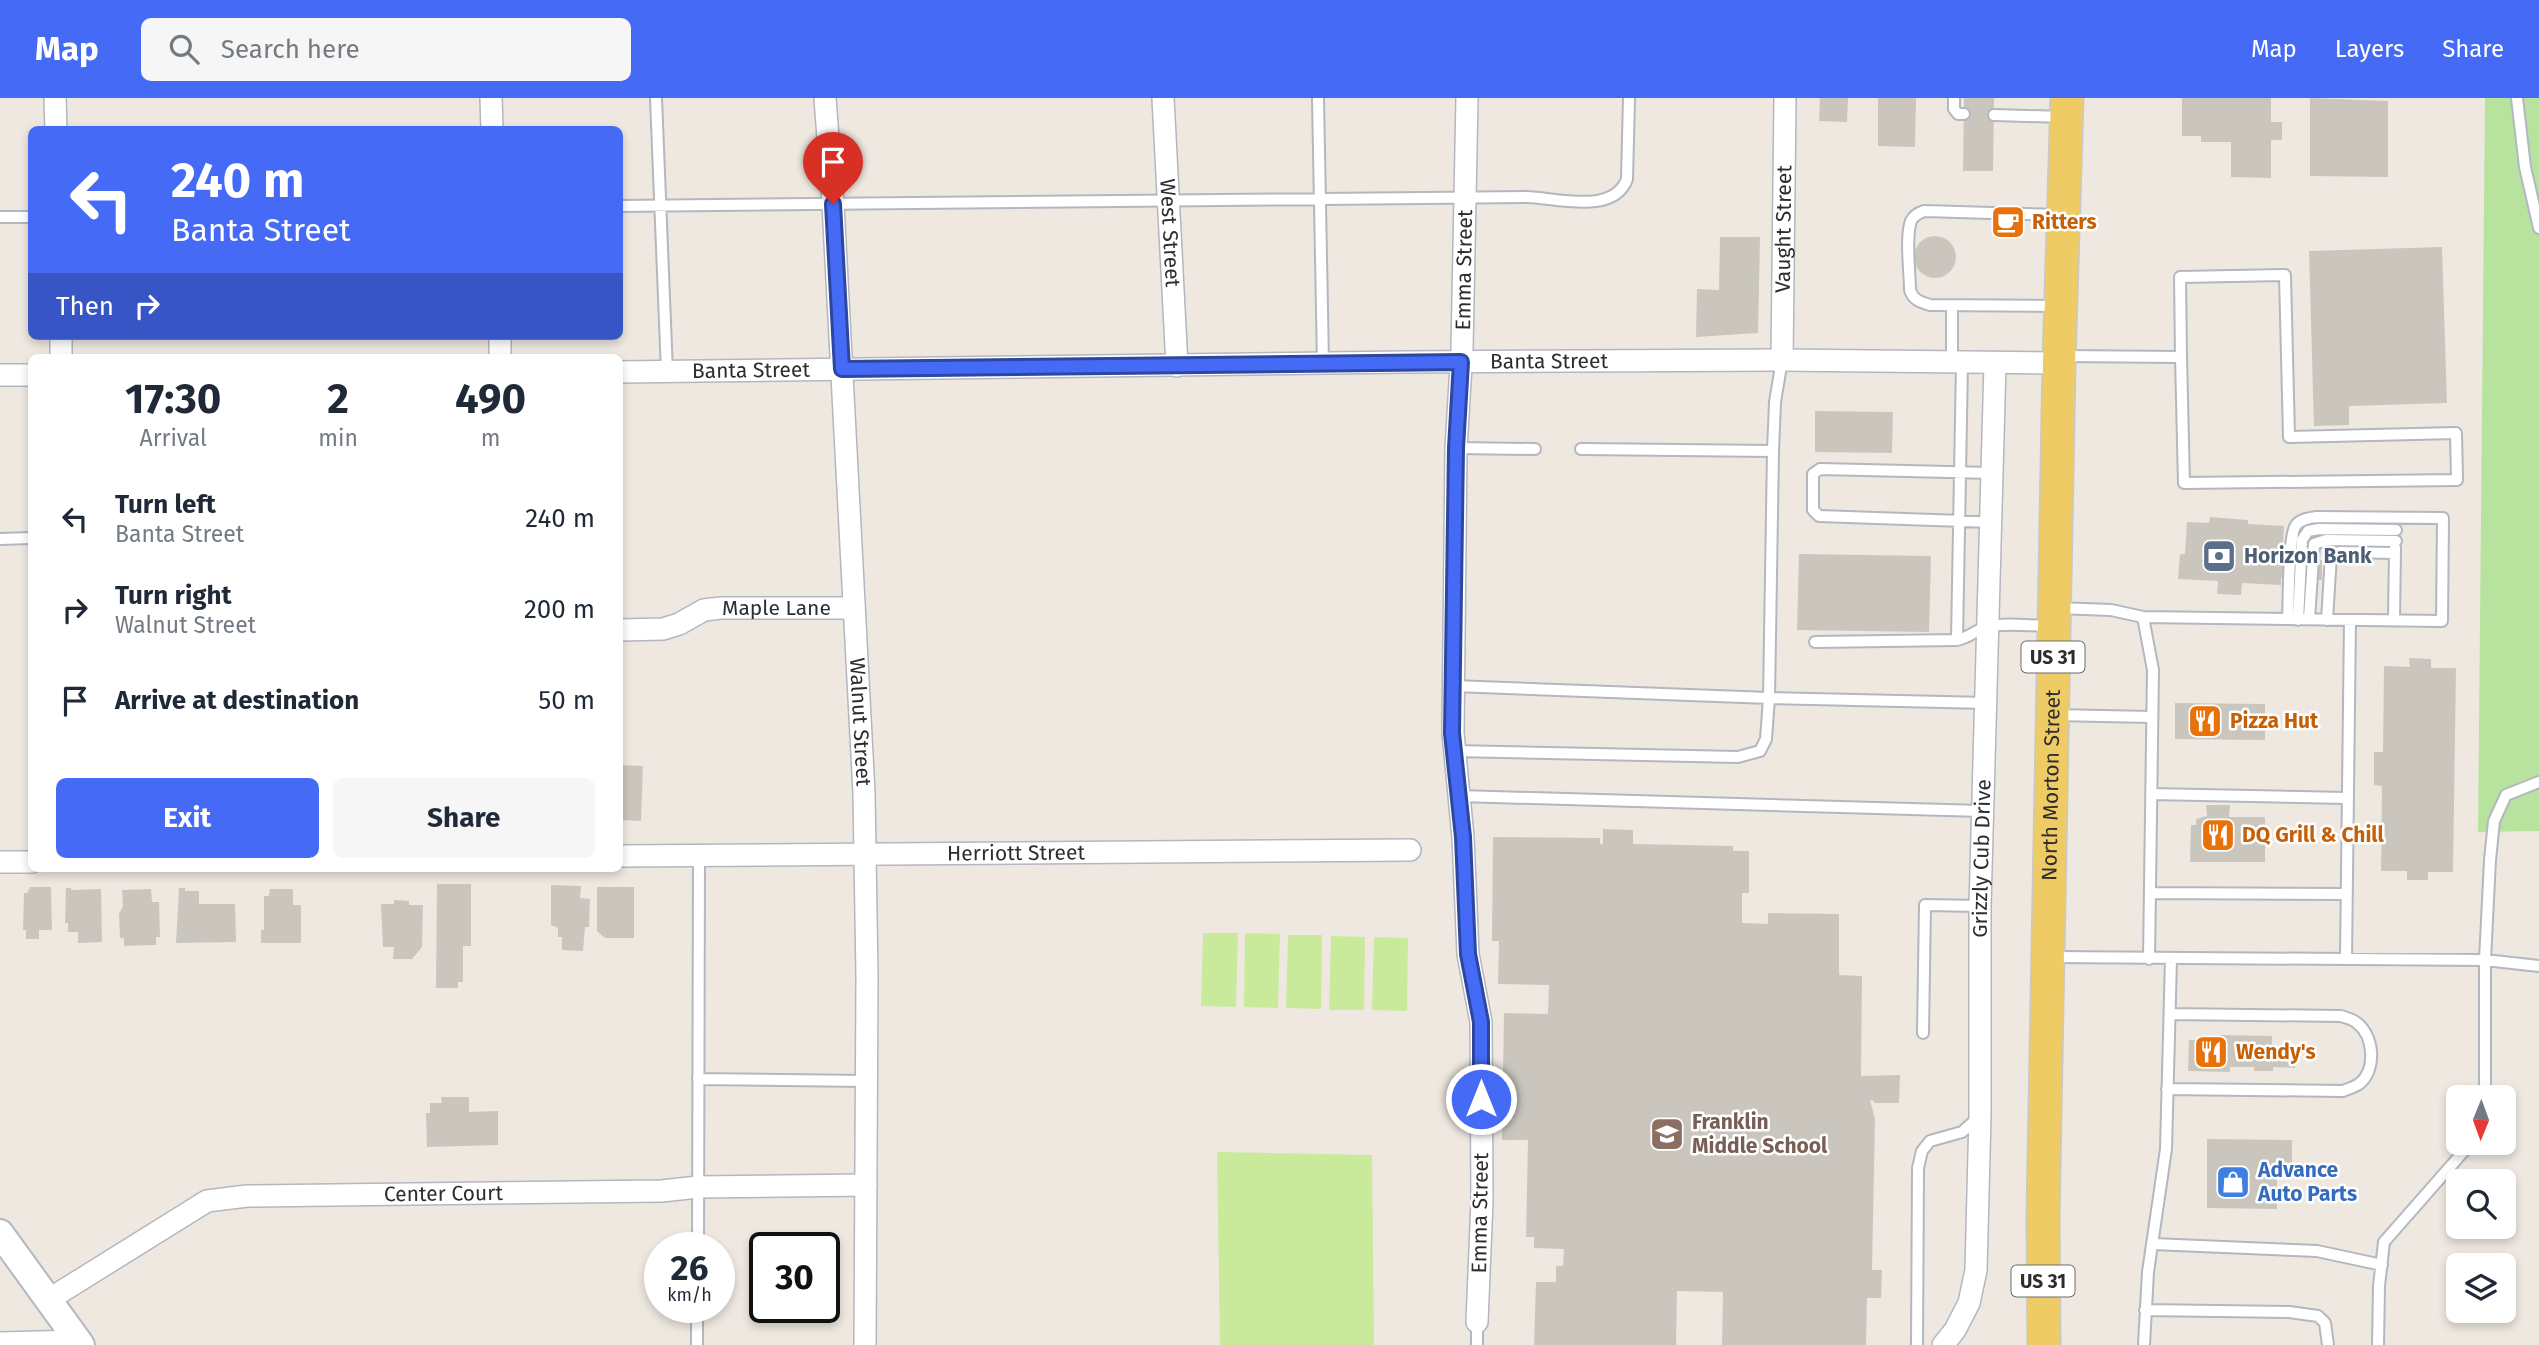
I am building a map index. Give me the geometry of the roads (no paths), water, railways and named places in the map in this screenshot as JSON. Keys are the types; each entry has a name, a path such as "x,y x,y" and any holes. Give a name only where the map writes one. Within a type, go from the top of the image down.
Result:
{"main road":[{"name":"North Morton Street","path":"2043,1345 2052,715 2066,108"}],"street":[{"path":"55,98 56,126"},
{"path":"491,98 492,126"},
{"name":"Walnut Street","path":"825,98 842,369 866,855 865,1345"},
{"name":"West Street","path":"1163,98 1177,366"},
{"name":"Emma Street","path":"1467,98 1461,362 1456,448 1453,686 1454,751 1463,837 1468,954 1481,1022 1482,1201 1477,1322"},
{"name":"Vaught Street","path":"1782,360 1785,98"},
{"name":"Banta Street","path":"623,372 1782,360 1995,364 2059,359"},
{"name":"Grizzly Cub Drive","path":"1943,1345 1955,1331 1969,1303 1976,1270 1980,1115 1980,906 1995,364"},
{"path":"0,375 28,375"},
{"name":"Maple Lane","path":"623,629 663,629 679,624 704,610 721,608 853,608"},
{"name":"Herriott Street","path":"623,856 1410,850"},
{"path":"0,862 28,862"},
{"name":"Center Court","path":"48,1300 207,1202 247,1196 662,1191 698,1187 866,1185"},
{"path":"0,1233 79,1343"},
{"path":"0,1343 79,1343"}],"lane":[{"path":"656,98 667,372"},
{"path":"1318,98 1323,363"},
{"path":"623,206 1167,199 1549,198 1594,202 1618,195 1627,179 1629,98"},
{"path":"1954,98 1954,109 1958,114 1964,114"},
{"path":"2517,98 2525,167 2539,228"},
{"path":"1994,115 2066,108"},
{"path":"2061,306 1919,302 1912,296 1909,230 1916,214 1924,211 2063,215"},
{"path":"0,217 28,217"},
{"path":"2285,275 2289,437 2456,433 2457,480 2185,483 2181,357 2180,277 2285,275"},
{"path":"1952,304 1957,363 1960,472 1956,640"},
{"path":"2059,359 2181,357"},
{"path":"1454,751 1738,757 1760,751 1766,739 1769,698 1773,451 1775,402 1782,360"},
{"path":"1456,448 1535,449"},
{"path":"1581,449 1773,451"},
{"path":"1991,522 1819,516 1813,510 1813,474 1820,469 1992,473"},
{"path":"2298,619 2292,540 2293,531 2301,520 2316,517 2396,529"},
{"path":"1815,642 1956,640 1970,638 1978,630 1988,626 2111,610 2143,617 2442,621 2444,518 2314,544 2298,619"},
{"path":"2394,621 2396,529"},
{"path":"0,539 28,538"},
{"path":"2327,620 2331,555 2340,552 2395,553"},
{"path":"2143,617 2153,670 2149,959"},
{"path":"2346,960 2350,620"},
{"path":"1453,686 1987,703"},
{"path":"2052,715 2152,717"},
{"path":"2486,1085 2485,960 2494,821 2506,795 2539,782"},
{"path":"2151,794 2347,798"},
{"path":"1459,796 1982,811"},
{"path":"698,1232 699,855"},
{"path":"2150,892 2347,894"},
{"path":"1923,1032 1925,905 1980,906"},
{"path":"2048,957 2485,960 2539,966"},
{"path":"2144,1345 2152,1244 2166,1149 2171,959"},
{"path":"2167,1089 2343,1091 2360,1083 2370,1068 2371,1051 2368,1035 2356,1021 2341,1016 2170,1014"},
{"path":"698,1079 867,1081"},
{"path":"1917,1345 1918,1168 1922,1151 1930,1141 1962,1132 1980,1115"},
{"path":"2378,1345 2379,1286 2384,1242 2460,1155"},
{"path":"2152,1244 2317,1251 2382,1265"},
{"path":"2145,1310 2289,1312 2318,1316 2325,1323 2328,1345"},
{"path":"1477,1322 1477,1345"},
{"path":"697,1323 697,1345"}],"place":[{"name":"Ritters","path":"2008,222"},
{"name":"Horizon Bank","path":"2219,556"},
{"name":"Pizza Hut","path":"2205,721"},
{"name":"DQ Grill & Chill","path":"2218,835"},
{"name":"Wendy's","path":"2211,1052"},
{"name":"Franklin Middle School","path":"1667,1134"},
{"name":"Advance Auto Parts","path":"2233,1182"}]}
